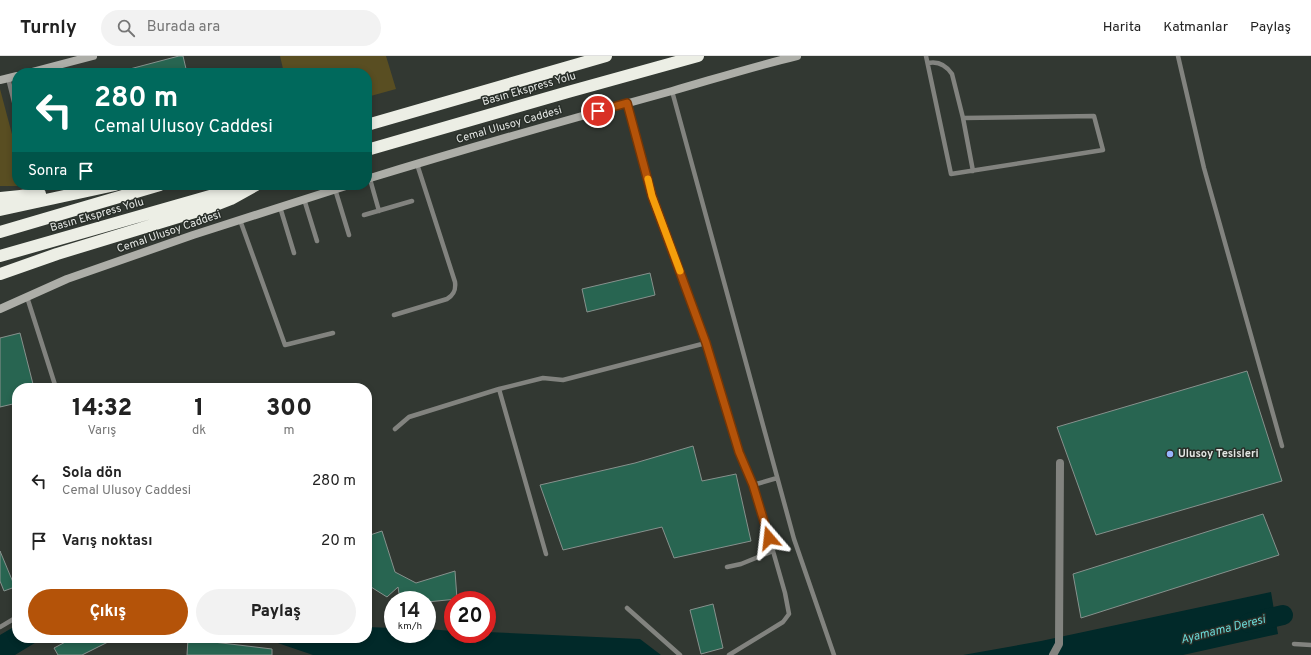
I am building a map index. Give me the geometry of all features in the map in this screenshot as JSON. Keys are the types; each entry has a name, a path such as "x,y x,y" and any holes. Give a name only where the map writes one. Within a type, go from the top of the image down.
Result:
{"highway":[{"name":"Basın Ekspress Yolu","path":"372,124 606,56"},
{"name":"Basın Ekspress Yolu","path":"372,149 698,56"},
{"path":"0,198 71,190"},
{"path":"0,210 92,190"},
{"name":"Basın Ekspress Yolu","path":"0,232 143,190"},
{"name":"Basın Ekspress Yolu","path":"0,256 230,190"},
{"path":"0,275 21,266 208,208 231,199 247,190"}],"main road":[{"path":"47,68 93,56"},
{"name":"Cemal Ulusoy Caddesi","path":"372,178 766,63 797,56"},
{"name":"Cemal Ulusoy Caddesi","path":"0,309 67,279 332,190"}],"street":[{"path":"1053,655 1059,644 1060,462"}],"lane":[{"path":"926,56 951,174 1103,150 1094,116 963,118"},
{"path":"1178,56 1204,168 1282,446"},
{"path":"928,63 940,64 949,69 952,74 963,118 973,171"},
{"path":"3,79 12,102"},
{"path":"672,91 794,540 834,655"},
{"path":"627,103 652,196 706,343 739,452 753,485 785,593 789,614 783,622 729,655"},
{"path":"394,315 447,299 453,295 455,291 455,282 417,164"},
{"path":"335,190 349,235"},
{"path":"372,190 379,211"},
{"path":"304,199 317,241"},
{"path":"364,215 412,201"},
{"path":"280,207 294,254"},
{"path":"240,220 285,345 333,333"},
{"path":"27,297 54,383"},
{"path":"395,429 409,417 499,389 543,378 563,380 706,343"},
{"path":"499,389 546,554"},
{"path":"753,485 777,478"},
{"path":"727,567 742,564 773,551"},
{"path":"627,608 680,655"},
{"path":"0,627 12,620"},
{"path":"1294,644 1311,645"}],"shaded area":[{"path":"280,56 386,56 396,89 372,96 372,68 283,68"},
{"path":"0,89 12,134 12,186 0,186"}],"water":[{"path":"1271,592 1278,634 1183,655 963,655 1041,641"},
{"path":"372,627 384,628 384,643 436,643 436,630 444,630 444,643 496,643 496,632 640,639 661,655 313,655 278,643 372,643"},
{"path":"12,628 12,643 35,643 15,655 0,655 0,635"}],"building":[{"path":"183,56 186,68 134,68"},
{"path":"650,273 655,295 587,312 582,289"},
{"path":"20,333 33,383 12,383 12,404 0,407 0,338"},
{"name":"Ulusoy Tesisleri","path":"1247,371 1282,481 1096,535 1057,427"},
{"path":"693,446 702,481 736,474 751,541 674,558 662,527 563,550 540,485 635,463"},
{"path":"1263,514 1279,555 1081,618 1073,574"},
{"path":"382,531 395,572 416,583 455,571 456,591 444,591 444,600 436,601 436,591 399,591 398,587 394,591 384,591 384,595 372,588 372,534"},
{"path":"0,551 12,580 12,588 4,591 0,581"},
{"path":"713,604 723,648 701,654 690,610"},
{"path":"64,643 106,643 82,655 58,655 54,648"},
{"path":"188,643 222,643 272,649 272,655 187,655"}],"waterway":[{"name":"Ayamama Deresi","path":"1249,623 1283,615"}],"slow traffic":[{"path":"648,179 652,196 680,271"}],"place":[{"name":"Ulusoy Tesisleri","path":"1170,454"}],"route":[{"path":"598,111 627,103 652,196 706,343 739,452 753,485 769,538"}]}
